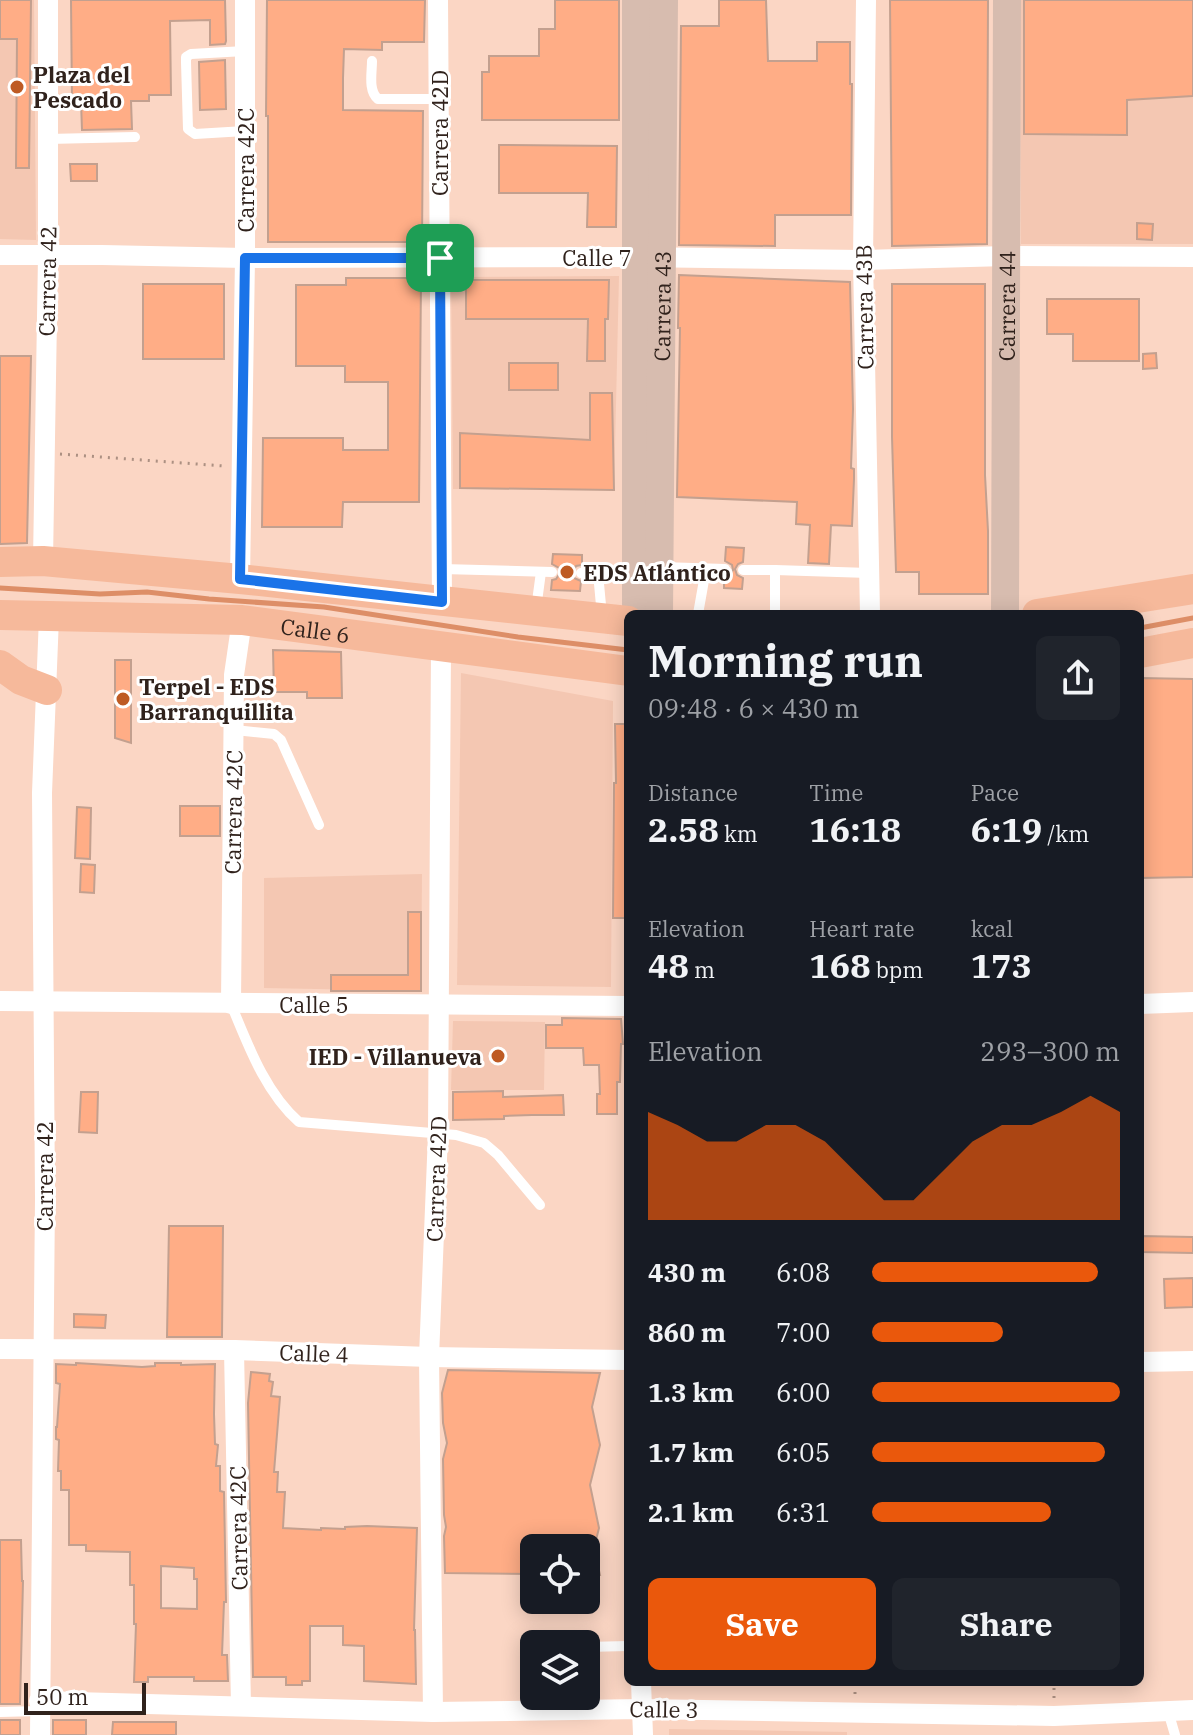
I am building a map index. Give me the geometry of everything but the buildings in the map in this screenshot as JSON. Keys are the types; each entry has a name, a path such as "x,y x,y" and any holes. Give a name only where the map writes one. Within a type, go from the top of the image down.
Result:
{"main road":[{"name":"Calle 6","path":"0,562 43,561 240,579 615,619"},
{"path":"1062,610 1193,589"},
{"name":"Calle 6","path":"0,615 242,620 624,670"},
{"path":"1144,652 1193,643"},
{"path":"0,665 21,680 47,690"}],"street":[{"name":"Carrera 42","path":"43,561 48,0"},
{"name":"Carrera 42C","path":"240,579 245,0"},
{"name":"Carrera 42D","path":"438,0 442,602"},
{"name":"Carrera 43","path":"636,0 649,257 648,571 658,610"},
{"name":"Carrera 43","path":"649,257 664,0"},
{"name":"Carrera 43B","path":"866,0 863,260 870,610"},
{"name":"Carrera 44","path":"1005,610 1007,0"},
{"name":"Calle 7","path":"0,255 863,260 1006,256 1193,257"},
{"name":"Carrera 43","path":"637,610 648,571"},
{"name":"Carrera 42","path":"40,1735 45,1198 42,793 49,617"},
{"name":"Carrera 42C","path":"231,1004 234,675 242,620"},
{"name":"Carrera 42D","path":"433,1712 429,1357 438,1134 441,646"},
{"name":"Calle 5","path":"0,1001 624,1006"},
{"path":"1144,1004 1193,1002"},
{"name":"Calle 4","path":"0,1349 234,1350 624,1360"},
{"name":"Carrera 42C","path":"234,1350 241,1706"},
{"path":"1144,1362 1193,1361"},
{"path":"641,1686 643,1735"},
{"name":"Calle 3","path":"40,1706 241,1706 433,1712 642,1709 1054,1716 1193,1710"}],"lane":[{"path":"245,51 191,54 186,57 186,62 188,129 195,134 245,131"},
{"path":"372,61 372,91 378,99 439,99"},
{"path":"48,139 135,137"},
{"path":"442,569 547,572 536,610"},
{"path":"699,610 706,569"},
{"path":"581,573 725,569"},
{"path":"743,570 869,573"},
{"path":"775,570 775,610"},
{"path":"598,573 615,619"},
{"path":"235,730 274,734 281,740 319,825"},
{"path":"231,1004 254,1058 285,1109 299,1122 456,1135 484,1143 540,1205"},
{"path":"600,1647 624,1646"},
{"name":"Calle 3","path":"0,1712 40,1706"},
{"path":"1168,1711 1175,1735"}],"path":[{"path":"45,453 242,468"}],"shaded area":[{"name":"Plaza del Pescado","path":"0,0 34,0 36,240 0,239"},
{"path":"1020,0 1193,0 1193,244 1021,244"},
{"path":"619,276 614,490 453,489 451,277"},
{"path":"461,673 613,701 611,987 457,985"},
{"path":"422,874 421,991 264,988 264,878"},
{"name":"IED - Villanueva","path":"453,1021 545,1022 544,1090 451,1090"},
{"path":"669,1729 847,1732 847,1735 669,1735"}],"waterway":[{"path":"0,588 100,594 147,592 324,607 518,637 624,650"},
{"path":"1144,627 1193,618"}],"place":[{"name":"Plaza del Pescado","path":"17,87"},
{"name":"EDS Atlántico","path":"567,572"},
{"name":"Terpel - EDS Barranquillita","path":"123,699"},
{"name":"IED - Villanueva","path":"498,1056"}],"route":[{"path":"245,258 440,258 442,602 240,579 245,258"}]}
